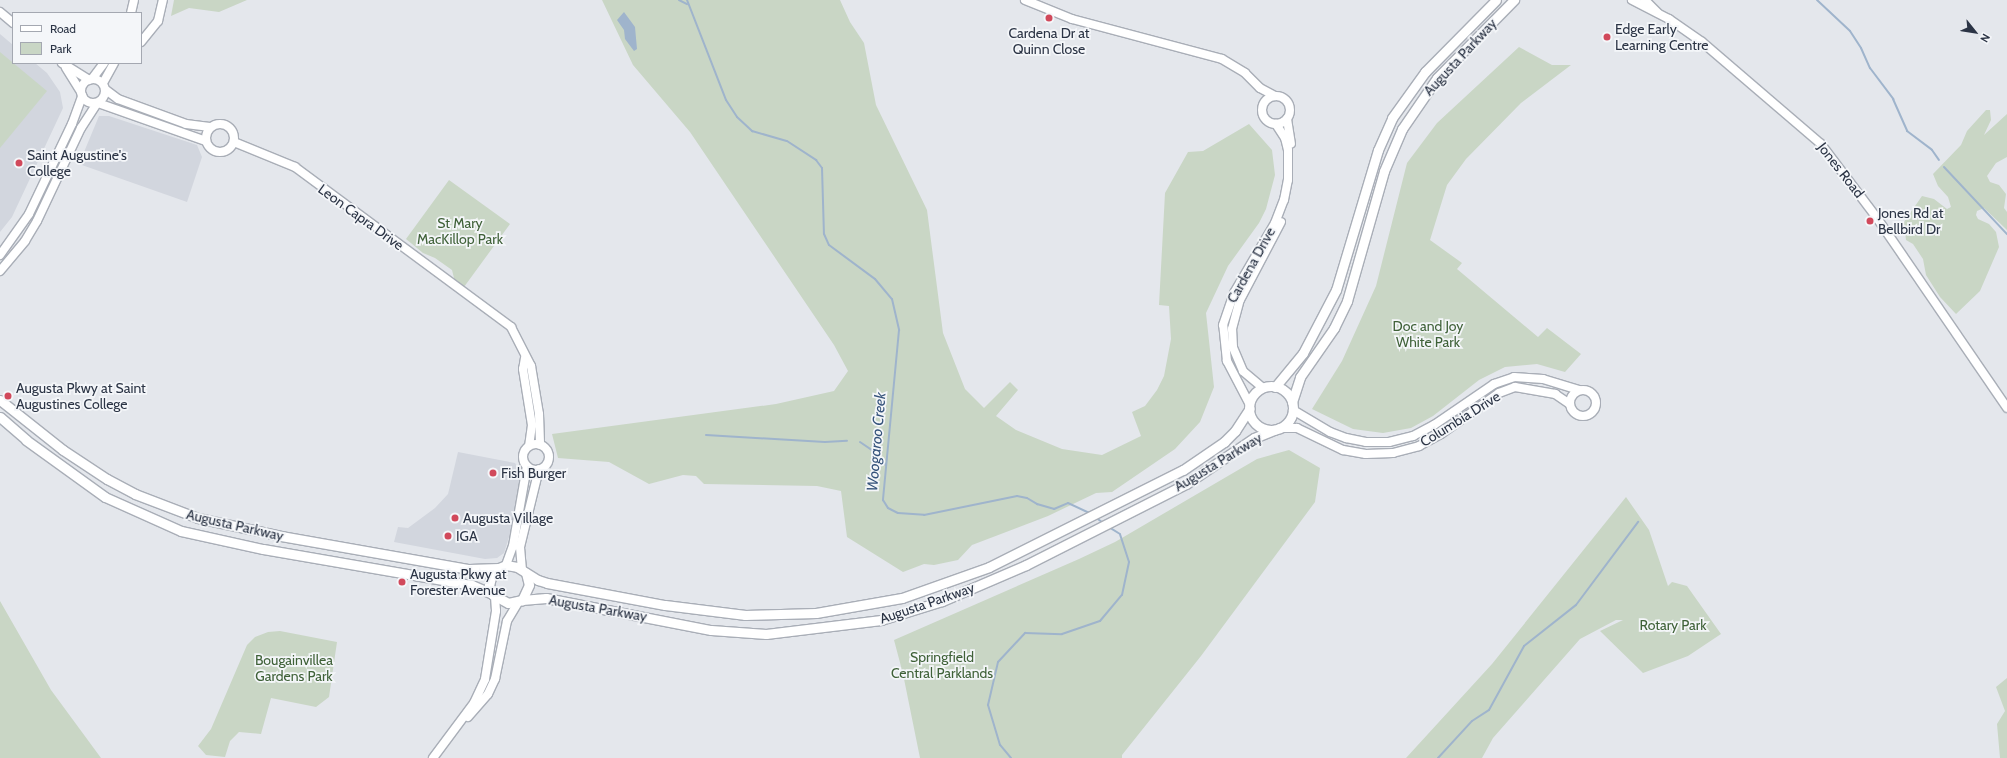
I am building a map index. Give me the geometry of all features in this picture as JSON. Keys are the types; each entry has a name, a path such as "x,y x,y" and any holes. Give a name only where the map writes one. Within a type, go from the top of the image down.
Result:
{"main road":[{"name":"Augusta Parkway","path":"1275,386 1303,354 1336,290 1376,157 1392,118 1424,72 1496,0"},
{"name":"Augusta Parkway","path":"1293,406 1300,377 1334,328 1347,301 1384,172 1402,129 1437,78 1514,0"},
{"path":"1275,386 1286,392 1293,406 1289,421 1277,429 1260,427 1255,422 1250,407 1252,398 1263,388 1275,386"},
{"name":"Augusta Parkway","path":"0,400 63,450 107,479 135,494 198,518 275,535 469,569 502,566"},
{"name":"Augusta Parkway","path":"524,572 547,583 704,611 745,615 816,613 865,606 927,590 989,567 1125,499 1207,455 1235,431 1250,407"},
{"name":"Augusta Parkway","path":"0,417 26,440 105,497 181,531 256,548 472,585 493,595"},
{"name":"Augusta Parkway","path":"520,600 546,598 711,630 766,634 881,620 942,601 990,582 1186,484 1245,443 1277,429"},
{"path":"502,566 524,572 529,585 520,600 508,603 493,595 490,581 502,566"}],"street":[{"path":"131,12 134,0"},
{"path":"142,41 158,21 163,0"},
{"path":"1025,0 1072,19 1222,59 1245,73 1260,88 1275,96 1283,97 1289,104 1290,112 1287,119 1276,124 1265,118 1262,110 1264,102 1260,88"},
{"name":"Jones Road","path":"1632,0 1658,13 1702,42 1811,134 1830,154 2007,408"},
{"name":"Jones Road","path":"1645,0 1658,13"},
{"path":"0,12 12,22"},
{"path":"63,64 104,87 118,99 186,124 210,127 217,123 225,124 231,128 234,142 231,147 221,152 209,147 206,140 210,127"},
{"path":"63,64 88,102 97,103 206,140"},
{"path":"0,255 29,214 72,124 82,94 83,84 90,79 103,64"},
{"path":"0,271 25,241 37,221 81,128 97,103 104,98 104,87 114,64"},
{"path":"1264,102 1275,96"},
{"name":"Cardena Drive","path":"1263,388 1243,371 1233,347 1232,329 1240,300 1261,263 1290,197 1293,163 1287,119"},
{"name":"Cardena Drive","path":"1250,407 1227,361 1223,325 1234,293 1275,223 1284,200 1288,180 1288,150 1285,138 1276,124"},
{"name":"Leon Capra Drive","path":"234,142 295,167 483,306 516,333 525,358 531,366 539,414 540,445"},
{"name":"Leon Capra Drive","path":"525,358 523,369 532,425 529,446"},
{"name":"Columbia Drive","path":"1293,406 1319,426 1346,438 1366,442 1389,442 1413,436 1434,425 1494,384 1514,378 1543,379 1579,390"},
{"name":"Columbia Drive","path":"1277,429 1297,428 1343,450 1366,454 1393,453 1419,446 1435,437 1499,393 1515,388 1554,394 1570,404"},
{"path":"1579,390 1586,390 1593,394 1596,402 1594,410 1587,416 1579,415 1572,411 1570,404 1571,397 1579,390"},
{"path":"502,566 513,546 527,466 523,456 529,446 540,445 546,450 549,457 546,464 539,469 520,547 524,572"},
{"path":"527,466 539,469"},
{"path":"433,758 474,703 485,679 496,611 493,595"},
{"path":"455,730 488,694 499,665 508,621 520,600"}],"shaded area":[{"name":"Saint Augustine's College","path":"0,34 12,44 12,64 36,64 47,73 60,92 63,108 12,217 0,232"},
{"path":"99,116 109,116 197,145 202,157 187,202 79,164"},
{"path":"458,452 515,463 522,474 513,524 504,553 497,558 485,559 394,542 398,527 408,528 435,508 448,494"}],"green space":[{"path":"174,0 247,0 219,12 189,8 171,16"},
{"path":"602,0 840,0 850,22 864,43 876,105 927,210 943,333 965,389 984,408 1010,382 1018,390 996,416 1016,430 1062,449 1102,455 1141,436 1132,412 1145,406 1157,390 1164,376 1171,339 1169,306 1159,305 1165,193 1188,152 1203,151 1249,124 1272,150 1275,175 1266,209 1259,223 1228,266 1206,313 1214,387 1200,422 1175,449 1112,492 1096,493 1048,516 972,545 958,560 934,565 924,564 903,572 847,537 841,491 817,486 704,484 696,476 683,475 649,484 609,462 558,458 552,434 776,404 834,391 848,371 834,345 690,132 633,65"},
{"name":"Doc and Joy White Park","path":"1519,47 1552,65 1571,65 1521,103 1466,159 1447,185 1430,240 1462,263 1457,269 1538,337 1547,328 1581,354 1565,372 1537,364 1505,367 1479,380 1433,416 1411,428 1383,433 1353,429 1312,409 1342,361 1376,286 1407,163 1437,123"},
{"path":"0,52 12,62 12,64 14,64 47,91 0,148"},
{"path":"1986,110 1990,110 1991,120 1984,135 2007,114 2007,157 1996,163 1987,176 1990,182 1999,185 2006,194 2004,208 2007,212 2007,230 1984,208 1977,211 1976,215 1978,219 1989,224 1996,232 1999,247 1980,291 1956,314 1940,297 1926,275 1923,259 1913,244 1906,240 1904,222 1922,196 1934,199 1947,209 1951,207 1948,197 1938,186 1933,174 1961,145 1967,131"},
{"name":"St Mary MacKillop Park","path":"449,180 510,224 464,287 455,282 452,270 435,258 423,253 406,239"},
{"name":"Springfield Central Parklands","path":"1289,450 1320,468 1315,502 1201,656 1122,755 1122,758 920,758 903,674 894,640 1115,542 1257,459"},
{"name":"Rotary Park","path":"1626,497 1649,530 1668,586 1672,582 1687,586 1721,634 1688,656 1643,673 1600,631 1623,620 1616,620 1580,639 1493,738 1482,758 1406,758 1492,664"},
{"path":"0,601 51,690 101,758 0,758"},
{"name":"Bougainvillea Gardens Park","path":"280,631 337,642 329,697 316,707 271,698 261,734 239,732 230,741 225,757 206,755 198,746 211,729 247,645 255,637 268,632"},
{"path":"2007,678 2007,758 2000,758 1997,724 2005,711 1996,687"}],"water":[{"path":"624,12 635,27 637,49 634,51 625,39 624,30 617,20"}],"waterway":[{"path":"679,0 687,4"},
{"name":"Woogaroo Creek","path":"687,0 726,100 737,117 752,131 787,141 816,160 822,168 824,234 829,245 875,279 892,299 899,330 883,500 888,508 898,513 924,515 1017,496 1027,498 1037,504 1054,509 1068,503 1089,513"},
{"path":"1817,0 1850,31 1861,48 1870,68 1893,99 1907,131 1932,150 1939,160"},
{"path":"1944,167 2007,234"},
{"path":"706,435 825,442 847,441"},
{"path":"860,442 875,452 886,465"},
{"name":"Woogaroo Creek","path":"1095,517 1102,522"},
{"path":"1438,758 1472,721 1489,710 1524,646 1576,605 1638,522"},
{"name":"Woogaroo Creek","path":"1011,758 1000,745 988,705 998,662 1025,633 1062,634 1100,621 1122,595 1129,562 1120,534 1109,527"}],"place":[{"name":"Cardena Dr at Quinn Close","path":"1049,18"},
{"name":"Edge Early Learning Centre","path":"1607,37"},
{"name":"Saint Augustine's College","path":"19,163"},
{"name":"Jones Rd at Bellbird Dr","path":"1870,221"},
{"name":"Augusta Pkwy at Saint Augustines College","path":"8,396"},
{"name":"Fish Burger","path":"493,473"},
{"name":"Augusta Village","path":"455,518"},
{"name":"IGA","path":"448,536"},
{"name":"Augusta Pkwy at Forester Avenue","path":"402,582"}]}
